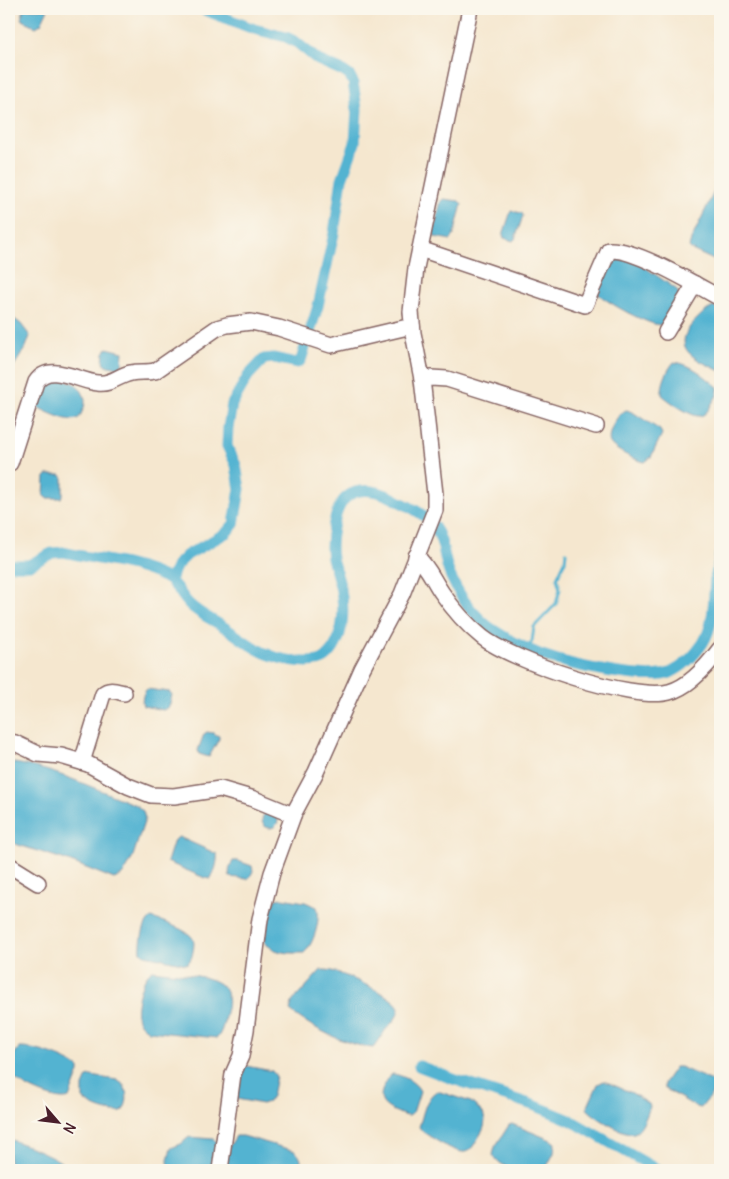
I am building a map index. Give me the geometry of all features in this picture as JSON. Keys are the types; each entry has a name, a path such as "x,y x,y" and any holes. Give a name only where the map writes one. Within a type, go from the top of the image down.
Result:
{"street":[{"path":"220,1170 233,1074 241,1056 246,1030 260,919 272,873 293,815 316,772 362,669 402,594 418,549 435,510 435,494 422,379 412,326 412,293 470,9"},
{"path":"420,249 584,304 609,250 618,249 639,256 720,298"},
{"path":"666,332 694,284"},
{"path":"10,463 36,382 43,374 59,373 98,384 111,382 131,373 146,374 155,371 217,328 227,325 251,322 278,328 330,345 412,326"},
{"path":"422,379 446,379 596,426"},
{"path":"418,549 442,592 465,622 483,638 518,656 568,675 634,693 655,695 670,692 686,685 720,649"},
{"path":"82,762 102,694 113,690 124,693"},
{"path":"9,742 16,743 38,754 61,756 82,762 128,786 151,795 174,796 220,789 254,799 293,815"},
{"path":"9,865 38,883"}],"water":[{"path":"24,9 48,9 41,24 36,27 21,19"},
{"path":"720,179 720,263 689,247"},
{"path":"444,199 459,201 462,204 451,240 435,237 433,233 441,201"},
{"path":"511,211 522,213 523,216 513,241 504,238 503,235"},
{"path":"612,255 636,261 676,289 679,298 662,325 648,322 629,313 597,293"},
{"path":"714,307 720,309 720,371 690,353 685,348 684,341 686,333 693,323"},
{"path":"9,315 21,324 30,336 26,347 9,374"},
{"path":"107,348 123,352 120,368 103,363 104,353"},
{"path":"674,362 692,368 718,387 716,396 704,415 696,416 691,414 662,395 665,377"},
{"path":"47,378 74,383 80,389 84,395 85,402 83,410 77,419 61,418 33,404 36,390"},
{"path":"627,410 660,430 662,434 651,457 645,462 626,455 610,443 609,439 614,424 620,414"},
{"path":"47,475 61,475 63,478 63,496 61,498 47,498 44,495 45,477"},
{"path":"147,689 170,692 172,695 169,707 163,710 143,706 144,692"},
{"path":"207,732 219,736 209,757 199,754 198,750 204,734"},
{"path":"14,763 45,770 76,781 136,805 143,811 145,819 133,856 121,876 114,879 66,860 9,842 9,764"},
{"path":"270,812 276,814 278,820 276,826 270,828 264,826 262,820 264,814"},
{"path":"179,837 217,854 216,867 210,879 167,862 174,840"},
{"path":"233,861 252,866 253,871 250,877 247,879 230,877 229,873"},
{"path":"282,898 305,902 317,907 316,931 311,944 304,953 278,951 264,942 272,907 276,899"},
{"path":"151,918 179,928 191,936 194,941 194,947 192,957 188,963 145,955 141,952 143,934 146,924"},
{"path":"153,970 200,976 222,986 227,995 227,1005 222,1029 217,1038 149,1031 142,1025 137,1016 138,997 146,978"},
{"path":"321,970 332,971 359,981 397,1004 399,1009 397,1016 373,1048 329,1035 290,1011 292,1002"},
{"path":"19,1048 34,1049 50,1054 79,1068 69,1098 56,1098 37,1092 20,1082 10,1073 9,1066"},
{"path":"246,1066 272,1071 276,1076 272,1096 268,1102 262,1104 237,1099 235,1092 241,1068"},
{"path":"675,1067 680,1067 712,1081 716,1085 715,1090 701,1108 664,1088 664,1083"},
{"path":"393,1074 408,1080 420,1091 413,1113 409,1116 388,1108 382,1100 381,1096 384,1086 390,1075"},
{"path":"87,1077 117,1080 124,1085 127,1099 122,1112 101,1109 83,1099 83,1086"},
{"path":"604,1081 632,1093 649,1104 650,1107 646,1118 637,1132 630,1133 616,1128 594,1115 587,1108 598,1084"},
{"path":"437,1091 471,1102 483,1113 485,1122 483,1130 468,1151 459,1151 446,1146 423,1132 419,1127 427,1102"},
{"path":"512,1124 555,1143 554,1153 545,1170 509,1168 498,1161 493,1155 495,1147 509,1125"},
{"path":"236,1136 243,1136 295,1151 301,1160 300,1170 225,1170 227,1150"},
{"path":"189,1137 213,1139 217,1142 215,1170 169,1170 168,1160 171,1148 181,1144"},
{"path":"9,1139 51,1156 65,1165 68,1170 9,1170"}],"waterway":[{"path":"170,580 177,565 187,555 226,533 234,524 240,489 236,465 227,446 228,428 232,404 248,376 264,359 274,358 297,363 301,360 318,306 334,233 342,179 355,143 357,109 353,82 350,76 343,71 318,60 296,42 286,37 254,29 202,9"},
{"path":"9,565 29,565 52,553 63,552 142,568 170,580 193,608 258,650 275,657 314,662 325,658 332,651 337,642 342,622 341,591 331,551 336,516 343,501 351,494 363,491 376,492 413,508 434,526 442,543 446,563 457,589 473,612 496,631 531,650 557,660 626,674 659,675 670,673 684,664 703,643 712,619 715,579 720,554"},
{"path":"529,648 534,627 556,604 560,589 557,578 565,561 566,552"},
{"path":"419,1066 536,1106 570,1120 658,1170"}]}
